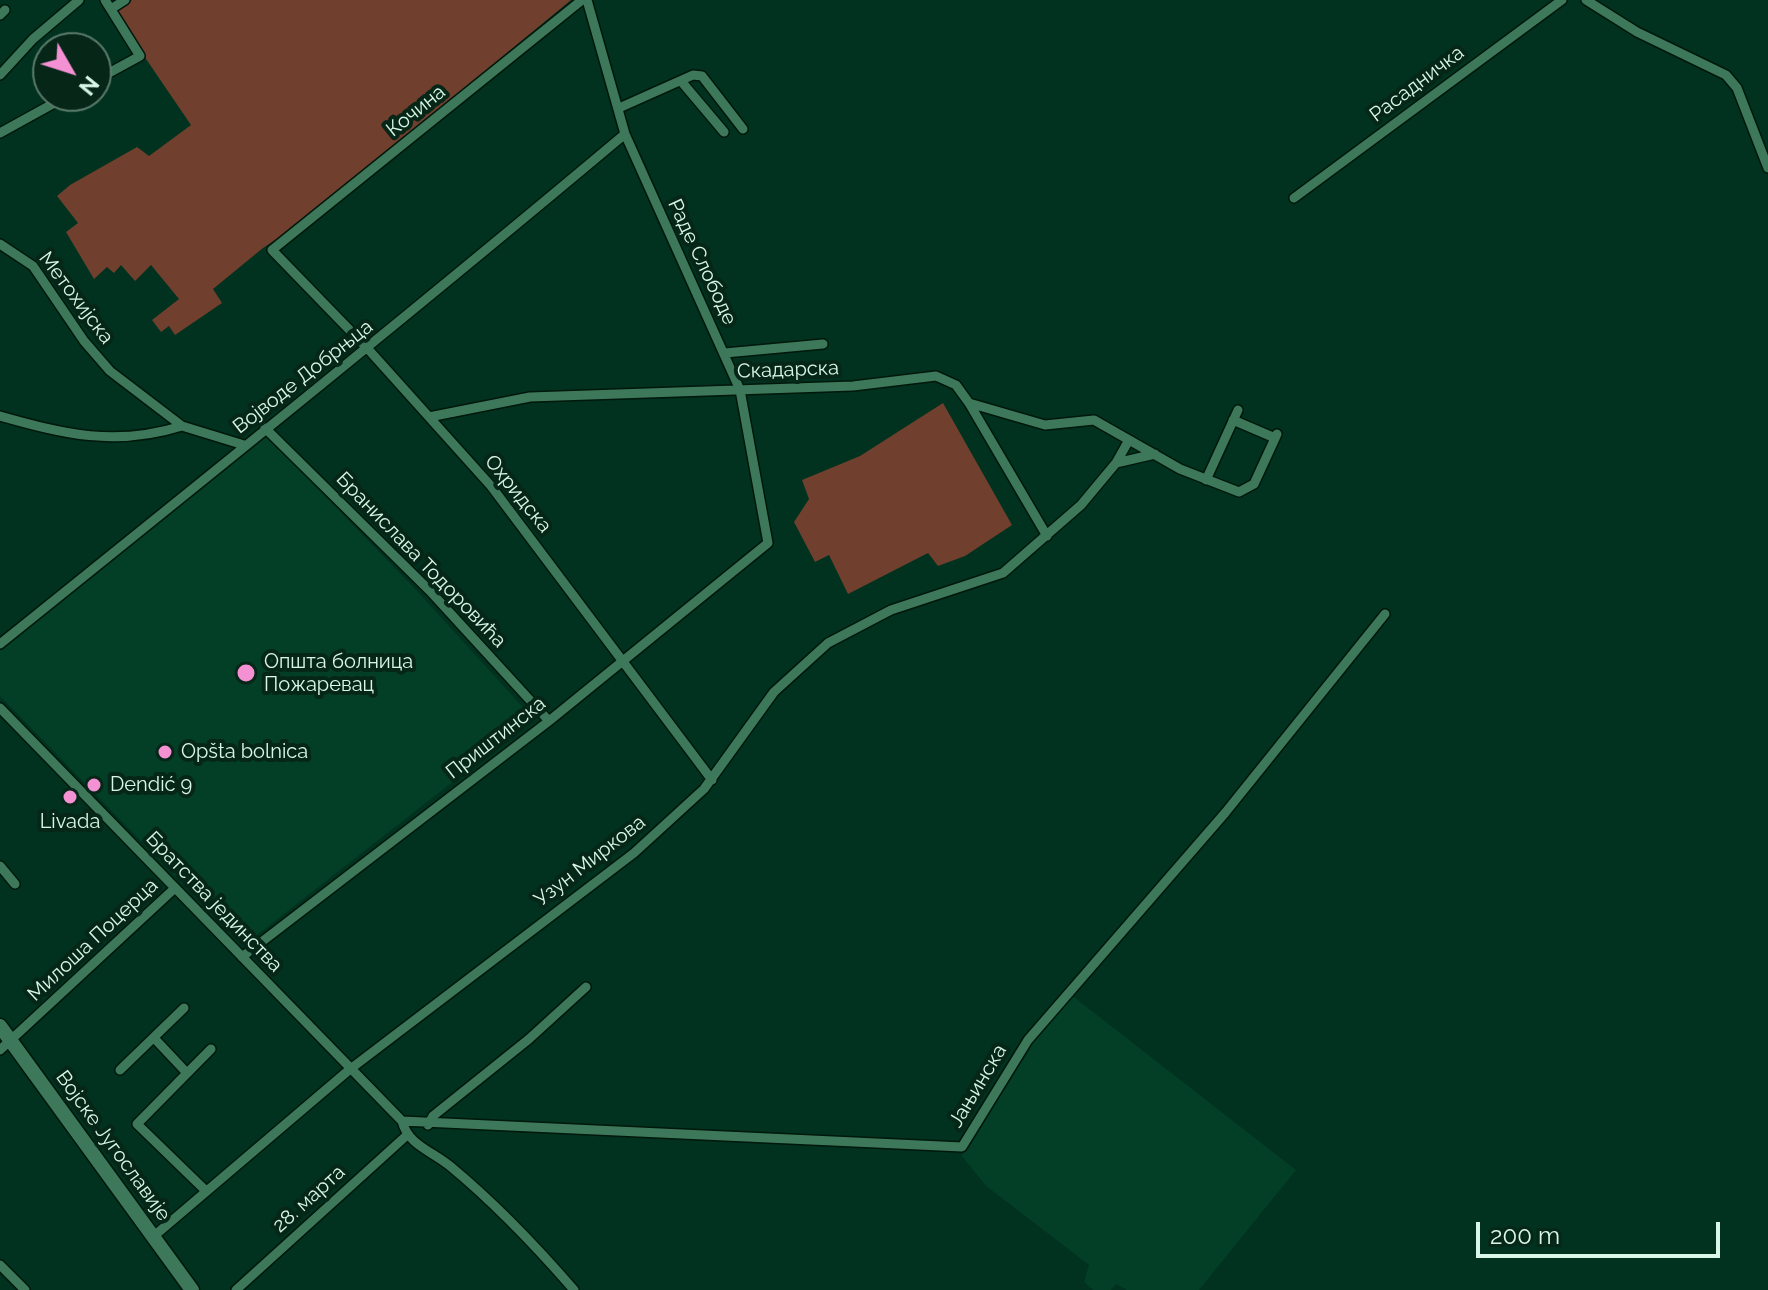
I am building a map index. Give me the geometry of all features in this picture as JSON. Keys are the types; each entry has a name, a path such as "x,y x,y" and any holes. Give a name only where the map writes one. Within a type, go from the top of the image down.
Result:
{"main road":[{"name":"Војске Југославије","path":"0,1026 5,1046 154,1236 192,1290"}],"street":[{"path":"0,75 33,39 79,0"},
{"path":"112,71 140,56 108,4 125,0"},
{"name":"Раде Слободе","path":"585,0 625,134 740,390 768,543"},
{"name":"Кочина","path":"272,250 585,0"},
{"name":"Расадничка","path":"1294,198 1562,0"},
{"path":"1586,0 1637,32 1726,75 1737,88 1768,168"},
{"path":"619,108 693,75 702,76 743,129"},
{"path":"681,81 724,132"},
{"path":"0,133 38,112"},
{"name":"Војводе Добрњца","path":"0,644 265,428 368,349 625,134"},
{"name":"Метохијска","path":"0,244 33,266 84,341 110,371 182,426 244,445"},
{"name":"Охридска","path":"272,250 368,349 491,486 575,595 621,663 712,780"},
{"path":"725,353 823,344"},
{"name":"Скадарска","path":"429,417 530,397 853,386 936,376 956,385 969,403 1045,425 1094,420 1206,480 1239,492 1248,490 1254,484 1276,436 1235,415 1206,480"},
{"path":"969,403 1047,536"},
{"path":"0,416 69,436 97,438 164,432 182,426"},
{"name":"Бранислава Тодоровића","path":"265,428 430,591 549,721"},
{"name":"Узун Миркова","path":"154,1236 349,1070 634,853 712,780 774,692 828,643 891,610 1003,573 1081,505 1116,463 1129,440"},
{"path":"1116,463 1155,454"},
{"name":"Приштинска","path":"242,957 549,721 768,543"},
{"name":"Јањинска","path":"402,1121 428,1125 962,1147 1028,1040 1225,813 1385,614"},
{"name":"Братства јединства","path":"0,708 349,1070 402,1121"},
{"path":"0,866 15,884"},
{"name":"Милоша Поцерца","path":"5,1046 175,888"},
{"path":"428,1125 433,1116 529,1039 586,987"},
{"path":"120,1070 184,1008"},
{"path":"154,1038 187,1073"},
{"path":"206,1191 137,1124 211,1049"},
{"path":"402,1121 406,1136 449,1166 522,1229 574,1290"},
{"name":"28. марта","path":"236,1290 406,1136"},
{"path":"0,1265 25,1290"}],"shaded area":[{"path":"132,0 571,0 298,225 263,248 213,289 222,303 175,335 169,326 161,332 152,320 179,299 151,265 135,281 121,265 114,273 107,267 94,279 66,232 78,223 57,196 70,185 137,147 149,156 191,125 114,12"},
{"path":"943,403 1012,525 965,556 938,566 928,553 848,594 829,555 815,562 794,522 809,499 802,480 860,456"},
{"name":"Општа болница Пожаревац","path":"267,436 418,592 530,715 528,723 243,946 0,696 0,650"},
{"path":"1070,994 1296,1170 1199,1290 1127,1290 1116,1284 1111,1290 1093,1290 1084,1282 1089,1265 986,1186 962,1156 1033,1038"}],"place":[{"name":"Општа болница Пожаревац","path":"246,673"},
{"name":"Opšta bolnica","path":"165,752"},
{"name":"Dendić 9","path":"94,785"},
{"name":"Livada","path":"70,797"}]}
